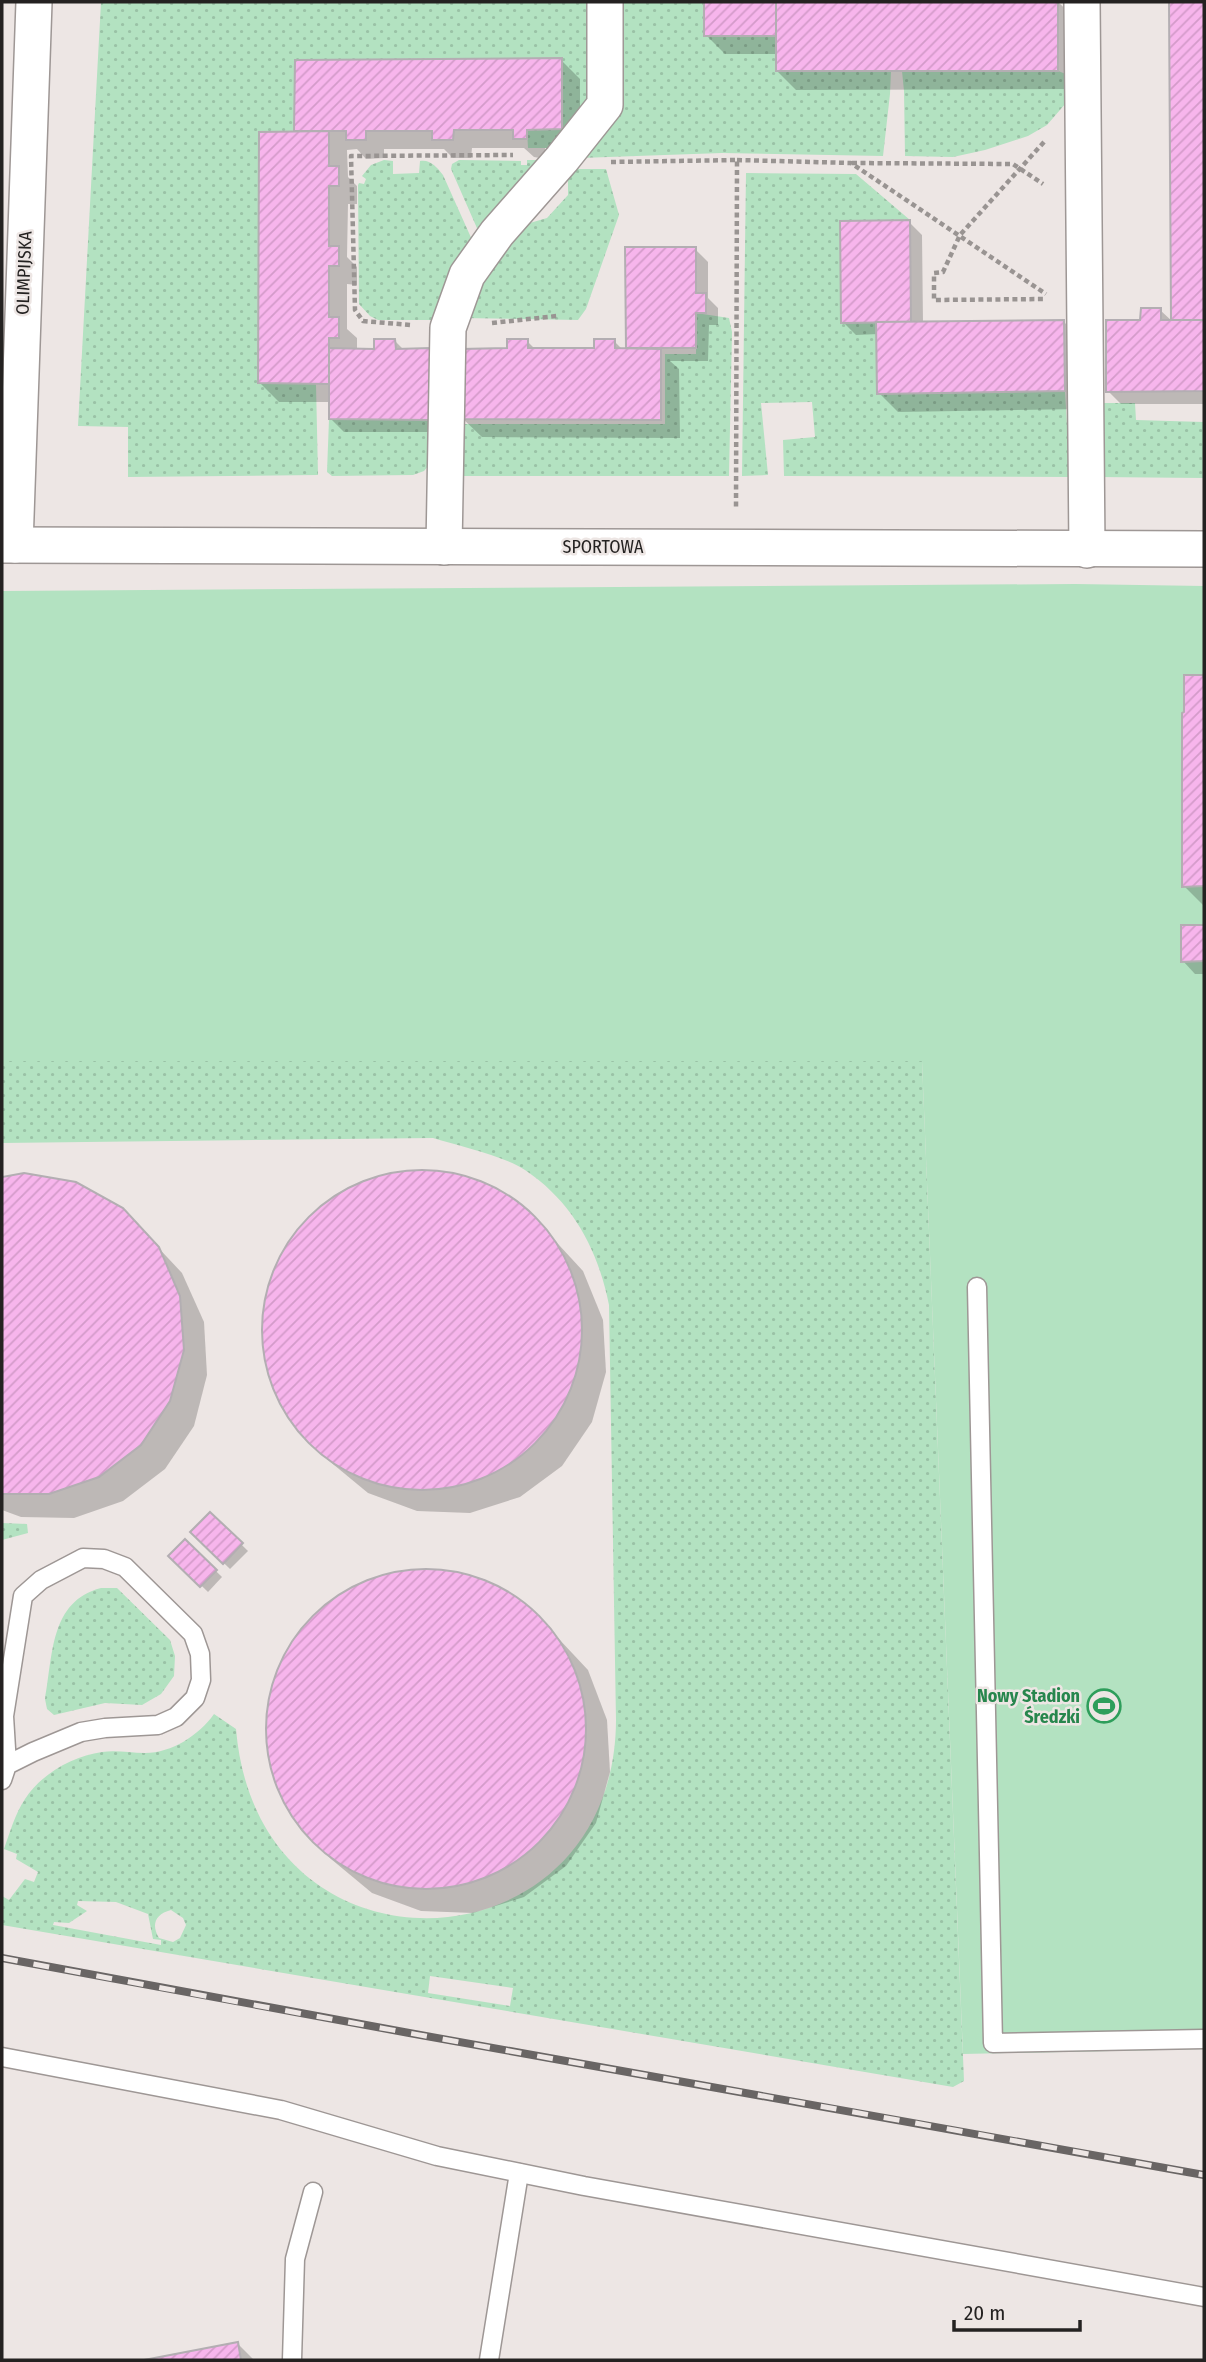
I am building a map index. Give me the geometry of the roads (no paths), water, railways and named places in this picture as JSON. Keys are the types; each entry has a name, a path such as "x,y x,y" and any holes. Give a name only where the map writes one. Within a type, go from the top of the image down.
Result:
{"street":[{"name":"OLIMPIJSKA","path":"8,545 34,2"},
{"path":"444,547 448,328 467,275 497,233 605,105 605,2"},
{"path":"1083,2 1087,550"},
{"name":"SPORTOWA","path":"8,545 1204,550"}],"lane":[{"path":"978,1287 993,2043 1204,2039"},
{"path":"83,1558 104,1559 125,1567 193,1634 200,1654 201,1680 195,1698 176,1717 159,1725 81,1732 33,1752 4,1773 4,1716 23,1596 41,1580 83,1558"},
{"path":"2,2057 281,2110 437,2156 519,2173 1204,2297"},
{"path":"489,2360 519,2173"},
{"path":"292,2360 295,2259 313,2192"}],"railway":[{"path":"2,1958 1204,2175"}],"place":[{"name":"Nowy Stadion Średzki","path":"1104,1706"}]}
